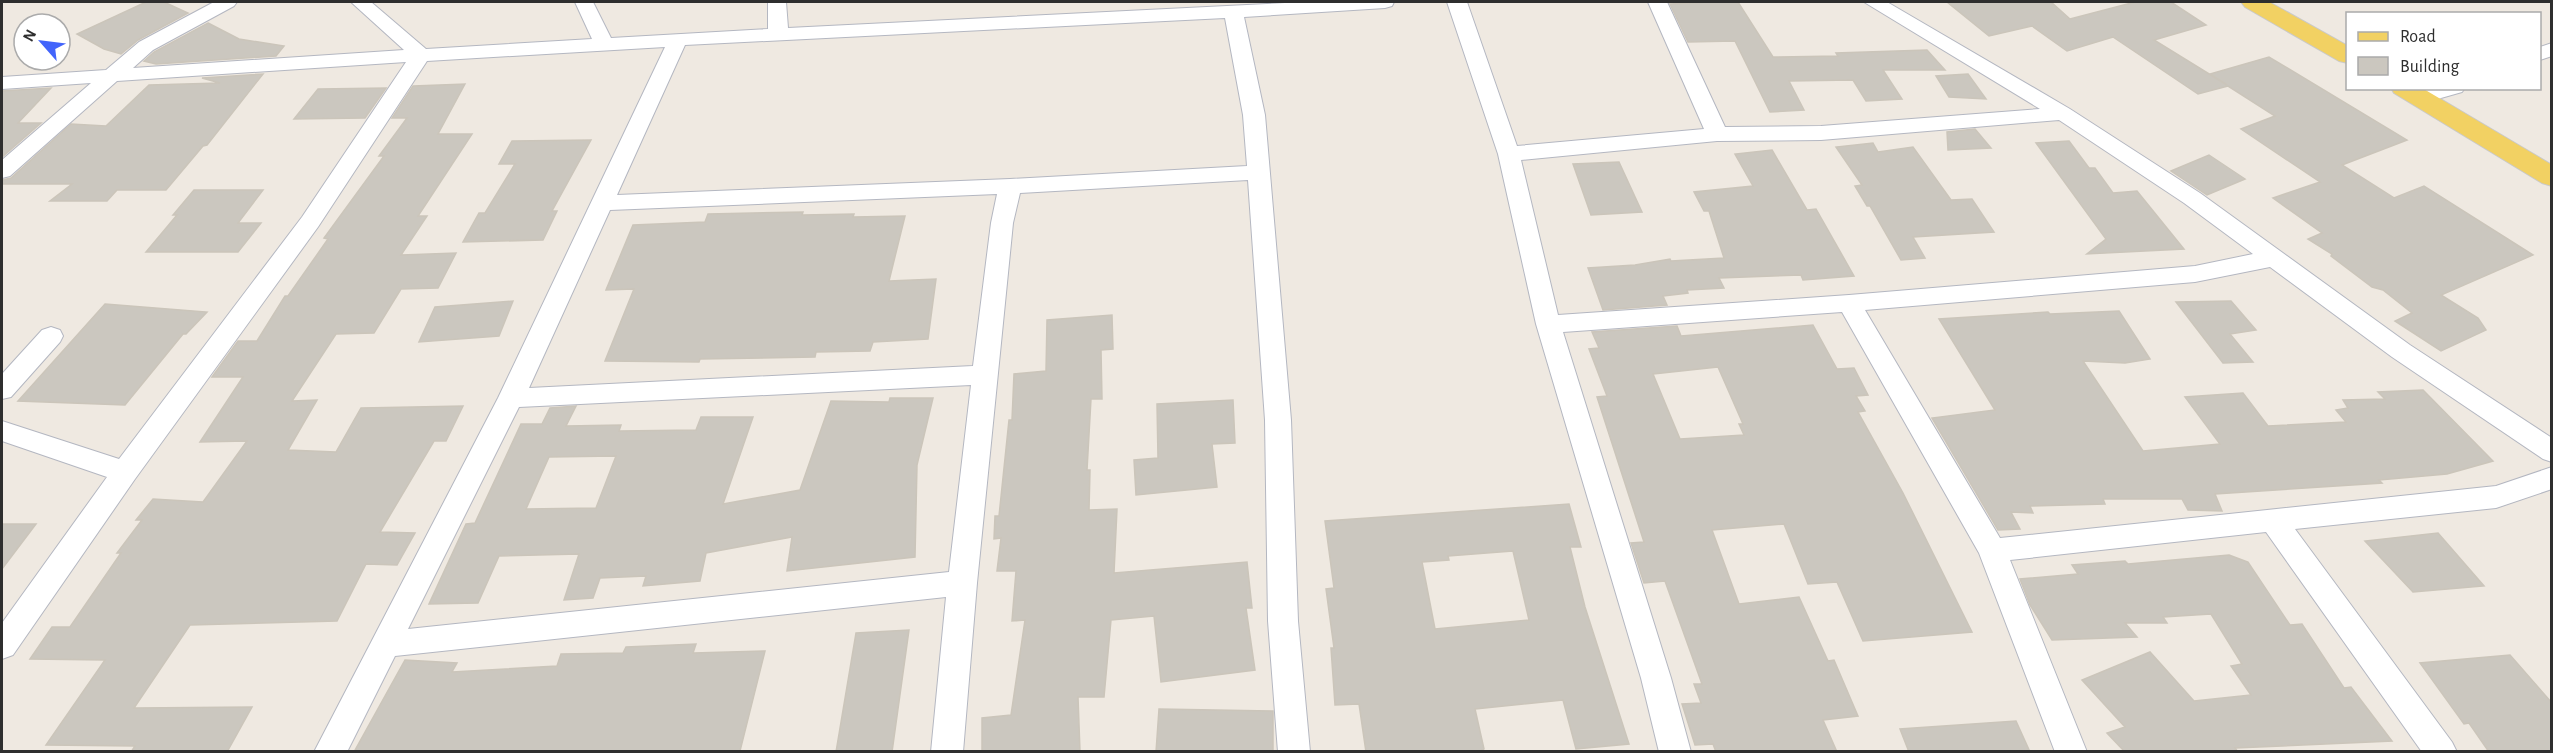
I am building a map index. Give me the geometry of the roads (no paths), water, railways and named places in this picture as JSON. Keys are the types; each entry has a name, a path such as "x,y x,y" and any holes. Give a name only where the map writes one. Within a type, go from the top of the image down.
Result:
{"main road":[{"path":"2253,2 2346,55"},
{"path":"2411,93 2552,177"}],"street":[{"path":"2,171 106,78 146,46 226,2"},
{"path":"360,2 421,55"},
{"path":"584,2 604,44"},
{"path":"777,2 778,34"},
{"path":"1040,2 1053,21"},
{"path":"2,83 604,44 1233,12 1306,4 1385,2"},
{"path":"1457,2 1509,154 1548,324 1649,656 1675,752"},
{"path":"1657,2 1717,134"},
{"path":"1874,2 2062,113 2192,198 2401,351 2552,452"},
{"path":"1233,12 1254,115 1278,420 1283,621 1294,752"},
{"path":"330,752 512,398 678,40"},
{"path":"2,646 125,472 310,222 421,55"},
{"path":"2411,93 2437,90"},
{"path":"1509,154 1717,134 1821,133 2062,113"},
{"path":"603,203 1010,186 1258,172"},
{"path":"947,752 962,583 985,375 1002,224 1010,186"},
{"path":"1548,324 1850,303 2195,274 2274,258"},
{"path":"1850,303 1992,550 2071,752"},
{"path":"2,390 51,336"},
{"path":"512,398 985,375"},
{"path":"2,431 125,472"},
{"path":"1992,550 2496,497 2531,487 2552,477"},
{"path":"2272,519 2441,752"},
{"path":"386,644 962,583"}]}
